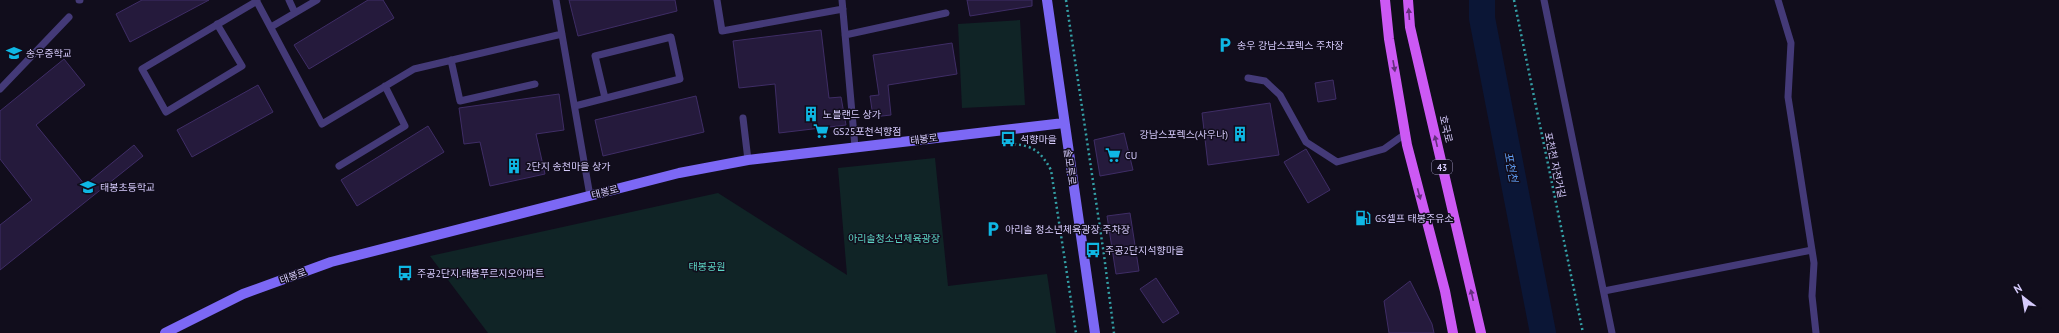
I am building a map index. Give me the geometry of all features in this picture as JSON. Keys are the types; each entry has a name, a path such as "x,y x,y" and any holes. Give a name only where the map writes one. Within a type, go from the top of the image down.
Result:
{"main road":[{"name":"솔모루로","path":"1047,0 1095,333"},
{"path":"1385,0 1389,39 1405,134 1445,291 1453,333"},
{"name":"호국로","path":"1408,0 1410,27 1481,333"},
{"name":"태봉로","path":"165,333 242,294 331,262 679,173 748,160 1064,123"}],"lane":[{"path":"289,0 295,13"},
{"path":"271,27 317,0"},
{"path":"556,0 590,196"},
{"path":"717,0 722,31 843,8"},
{"path":"842,0 855,147"},
{"path":"1544,0 1612,333"},
{"path":"1778,0 1791,43 1788,97 1814,263 1812,296 1816,333"},
{"path":"217,24 242,66 166,112 142,69 217,24 257,1 322,124 414,69 562,34"},
{"path":"845,35 946,13"},
{"path":"0,89 69,17"},
{"path":"575,106 680,79 671,36 595,56 605,98"},
{"path":"451,60 460,101 535,84"},
{"path":"1248,78 1265,81 1280,95 1306,142 1337,162 1384,149 1405,134"},
{"path":"339,166 405,126 385,86"},
{"path":"743,118 748,160"},
{"path":"1604,291 1812,250"}],"path":[{"path":"1066,0 1104,255 1114,333"},
{"name":"포천천 자전거길","path":"1514,0 1583,333"},
{"path":"1014,144 1028,145 1039,153 1051,170 1076,333"}],"green space":[{"path":"1020,20 1025,105 962,108 958,24"},
{"name":"태봉공원","path":"935,158 948,286 1047,274 1056,333 488,333 430,256 718,193 847,275 838,168"}],"building":[{"path":"142,0 209,0 130,42 116,14"},
{"path":"368,0 383,0 394,18 309,69 294,45"},
{"path":"569,0 675,0 677,11 578,36"},
{"path":"967,0 1032,0 1032,6 970,16"},
{"path":"821,30 829,98 841,97 846,125 779,133 775,84 739,88 733,41"},
{"path":"952,43 957,74 888,85 891,115 873,117 870,96 879,95 873,55"},
{"path":"64,59 85,85 36,125 85,185 134,145 143,156 0,270 0,225 32,200 0,159 0,111"},
{"path":"1333,80 1336,99 1318,102 1315,83"},
{"path":"258,85 273,112 192,157 177,130"},
{"path":"559,94 564,130 536,134 545,174 490,186 480,142 464,144 459,108"},
{"path":"696,96 704,132 603,156 595,120"},
{"name":"강남스포렉스(사우나)","path":"1270,103 1279,155 1208,165 1202,113"},
{"path":"428,126 444,152 357,206 341,180"},
{"name":"CU","path":"1124,133 1133,170 1100,176 1094,140"},
{"path":"1306,149 1330,190 1308,203 1284,162"},
{"path":"1130,213 1139,271 1116,274 1107,216"},
{"path":"1156,278 1179,313 1163,323 1140,289"},
{"path":"1410,281 1432,324 1434,333 1389,333 1384,301"}],"waterway":[{"name":"포천천","path":"1482,0 1482,18 1543,333"}],"place":[{"name":"송우 강남스포렉스 주차장","path":"1225,45"},
{"name":"송우중학교","path":"14,53"},
{"name":"노블랜드 상가","path":"811,114"},
{"name":"GS25포천석향점","path":"821,131"},
{"name":"강남스포렉스(사우나)","path":"1240,134"},
{"name":"석향마을","path":"1008,139"},
{"name":"CU","path":"1113,155"},
{"name":"2단지 송천마을 상가","path":"514,166"},
{"name":"태봉초등학교","path":"88,187"},
{"name":"GS셀프 태봉주유소","path":"1363,218"},
{"name":"아리솔 청소년체육광장 주차장","path":"993,229"},
{"name":"주공2단지석향마을","path":"1093,250"},
{"name":"주공2단지.태봉푸르지오아파트","path":"405,273"}],"park label":[{"name":"아리솔청소년체육광장","path":"894,238"}]}
